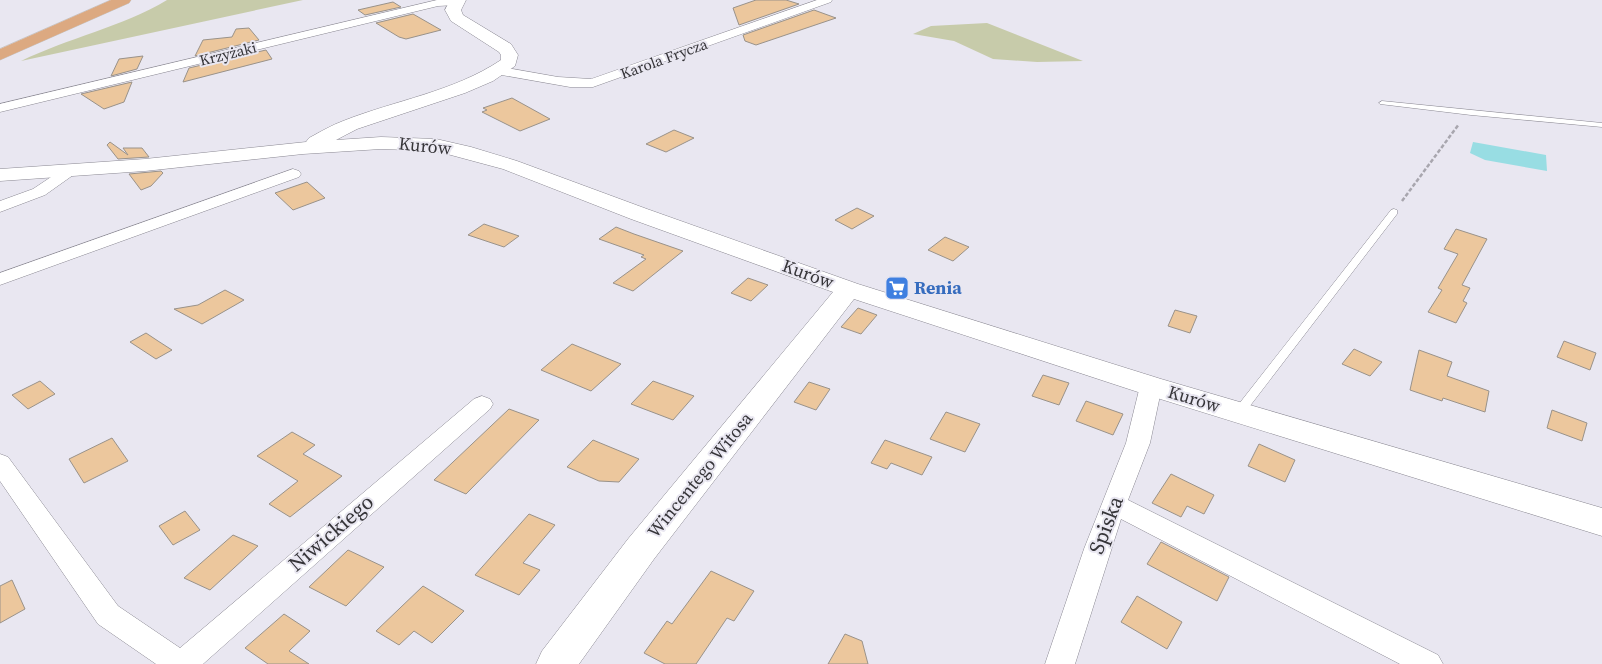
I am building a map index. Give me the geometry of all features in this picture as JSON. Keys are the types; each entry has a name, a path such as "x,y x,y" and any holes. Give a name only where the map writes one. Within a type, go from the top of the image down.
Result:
{"main road":[{"path":"0,55 124,0"}],"street":[{"name":"Karola Frycza","path":"496,70 524,73 575,83 593,84 827,0"},
{"name":"Krzyżaki","path":"0,108 438,2 457,1 453,10 457,18 505,48 510,55 509,62 487,76 459,88 350,124 336,139"},
{"name":"Kurów","path":"0,174 145,165 303,148 336,139 436,145 464,151 510,165 639,214 849,289 1151,386 1602,522"},
{"path":"0,208 38,192 71,170"},
{"path":"0,279 293,174"},
{"name":"Wincentego Witosa","path":"556,664 641,549 849,289"},
{"name":"Spiska","path":"1060,664 1096,549 1138,443 1151,386"},
{"name":"Niwickiego","path":"181,664 482,404"},
{"path":"0,463 108,615 181,664"},
{"path":"1114,504 1428,664"}],"lane":[{"path":"1382,103 1471,114 1602,125"},
{"path":"1239,412 1394,212"}],"path":[{"path":"1394,212 1456,127 1471,114"}],"green space":[{"path":"167,0 303,0 21,61 132,18"},
{"path":"987,23 1083,61 1037,62 993,59 954,41 913,34 931,26"}],"water":[{"path":"1473,142 1546,155 1547,171 1485,160 1470,153"}],"building":[{"path":"756,0 786,0 799,4 739,25 733,8"},
{"path":"393,2 401,7 365,15 358,10"},
{"path":"814,10 836,18 756,45 745,41 743,35"},
{"path":"413,14 441,30 406,39 399,37 376,23"},
{"path":"249,28 259,40 195,56 203,40 232,37 236,29"},
{"path":"266,50 272,59 183,82 189,68"},
{"path":"143,56 137,69 111,76 119,59"},
{"path":"132,82 124,102 104,109 81,94"},
{"path":"512,98 550,119 520,131 482,112 487,110 483,108"},
{"path":"674,130 694,138 666,152 646,144"},
{"path":"110,142 128,155 123,148 142,148 149,157 118,159 107,145"},
{"path":"161,171 163,173 151,186 141,190 129,174"},
{"path":"307,182 325,198 293,210 275,193"},
{"path":"857,208 874,216 852,229 835,220"},
{"path":"484,224 519,236 504,247 468,235"},
{"path":"616,227 683,251 633,291 613,283 646,259 641,257 644,255 599,239"},
{"path":"1456,229 1487,239 1462,285 1470,288 1463,301 1467,303 1456,323 1428,312 1442,290 1438,288 1458,254 1444,249"},
{"path":"945,237 969,247 953,261 928,250"},
{"path":"748,278 768,285 751,301 731,293"},
{"path":"225,290 244,300 202,324 174,309 198,305"},
{"path":"858,308 877,315 861,334 841,327"},
{"path":"1175,310 1197,316 1190,333 1168,326"},
{"path":"146,333 172,350 156,359 130,342"},
{"path":"1564,341 1596,353 1590,370 1557,357"},
{"path":"572,344 621,364 591,391 541,370"},
{"path":"1354,349 1382,362 1370,376 1342,364"},
{"path":"1419,350 1452,362 1447,376 1489,391 1485,412 1443,398 1442,401 1410,390"},
{"path":"1043,375 1069,383 1059,405 1032,396"},
{"path":"40,381 55,394 28,409 12,395"},
{"path":"653,381 694,396 673,420 631,404"},
{"path":"809,382 830,389 816,410 794,402"},
{"path":"1086,401 1123,414 1113,435 1076,421"},
{"path":"509,409 539,420 466,494 434,480"},
{"path":"1552,410 1587,423 1582,441 1547,428"},
{"path":"946,412 980,424 965,452 930,439"},
{"path":"292,432 315,445 303,454 342,476 290,517 269,504 298,481 257,456"},
{"path":"112,438 128,461 84,483 69,459"},
{"path":"593,440 639,459 619,482 599,481 567,467"},
{"path":"885,440 932,457 922,475 891,463 887,469 871,463"},
{"path":"1259,444 1295,460 1285,482 1248,466"},
{"path":"1171,474 1214,495 1204,514 1187,506 1181,517 1152,503"},
{"path":"185,511 200,530 173,545 159,526"},
{"path":"529,514 555,525 523,563 540,570 519,595 475,575"},
{"path":"233,535 258,546 210,590 184,578"},
{"path":"1161,542 1229,577 1217,601 1147,564"},
{"path":"348,550 384,567 346,606 309,587"},
{"path":"711,571 754,591 734,621 727,618 696,664 665,664 644,653 667,621 672,624"},
{"path":"12,580 25,609 0,623 0,586"},
{"path":"423,586 464,611 432,643 414,631 399,645 376,631"},
{"path":"1137,596 1182,622 1167,649 1121,622"},
{"path":"284,614 310,631 289,651 309,664 268,664 245,648"},
{"path":"845,634 862,641 868,664 828,664"}],"place":[{"name":"Renia","path":"897,288"}]}
